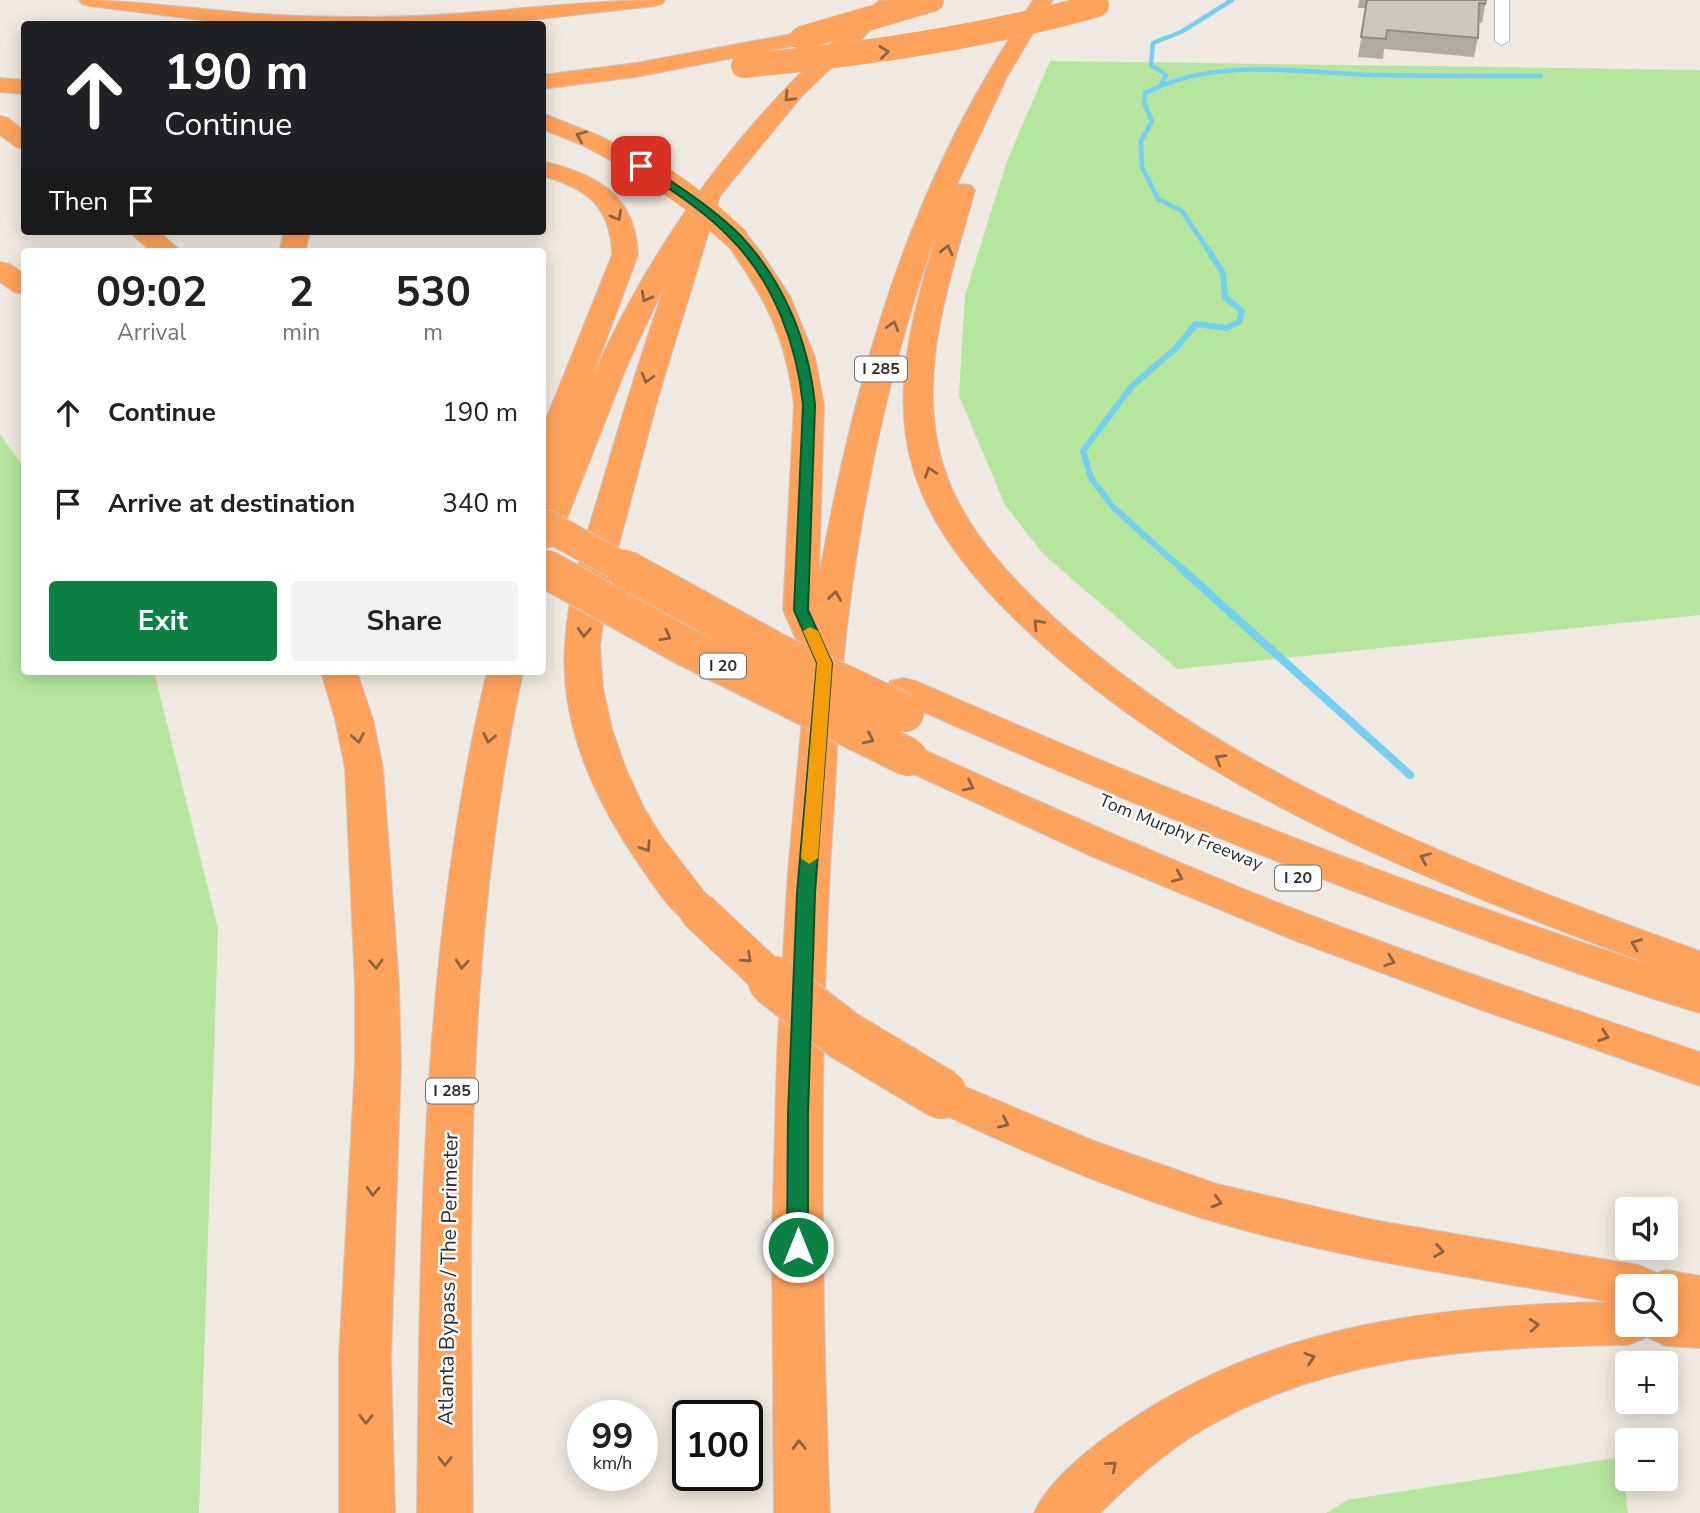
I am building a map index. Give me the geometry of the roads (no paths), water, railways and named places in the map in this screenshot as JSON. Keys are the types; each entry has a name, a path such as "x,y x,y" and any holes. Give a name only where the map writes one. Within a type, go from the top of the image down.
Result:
{"highway":[{"path":"74,0 163,21"},
{"path":"89,0 220,16 379,21 547,13 655,0"},
{"path":"546,529 633,322 663,265 708,198 769,117 837,48 892,0"},
{"path":"546,81 636,70 802,38 932,0"},
{"name":"I 285","path":"802,1513 798,1396 798,1114 806,893 824,663 856,472 874,393 915,253 939,192 988,89 1043,0"},
{"path":"546,82 743,66 929,45 1031,25 1104,3"},
{"path":"0,85 21,87"},
{"path":"988,89 924,344 917,408 922,446 941,500 990,574 1049,635 1097,675 1171,728 1236,769 1374,836 1531,902 1700,967"},
{"path":"546,122 592,141 662,178 698,204 736,238 776,293 791,322 806,377 809,405 801,610 824,663"},
{"path":"0,123 21,140"},
{"path":"546,169 581,180 602,196 621,220 626,237 625,256 554,439 546,479"},
{"path":"708,198 652,361 615,494 587,604 583,652 589,713 612,785 651,854 698,911 753,964 813,1013 880,1058 942,1094 1037,1139 1137,1177 1217,1203 1378,1240 1615,1282"},
{"path":"147,235 164,248"},
{"path":"0,253 21,265"},
{"path":"0,270 21,284"},
{"path":"546,501 673,575 904,701 1032,747 1207,819 1549,946 1700,997"},
{"name":"I 20","path":"546,525 764,646 904,701"},
{"name":"I 20","path":"546,570 682,645 908,757 1072,833 1306,929 1490,997 1700,1069"},
{"path":"340,675 354,719 363,768 377,984 378,1065 365,1357 367,1513"},
{"name":"Atlanta Bypass / The Perimeter","path":"445,1513 444,1284 453,1082 466,915 487,746 504,675"},
{"name":"Tom Murphy Freeway","path":"904,701 1078,790 1267,866 1478,945 1700,1022"},
{"path":"1678,1293 1700,1297"},
{"path":"1062,1513 1110,1467 1146,1438 1196,1405 1266,1372 1318,1355 1391,1340 1546,1324 1615,1323"},
{"path":"1678,1325 1700,1326"}],"street":[{"path":"1502,0 1502,41"}],"waterway":[{"path":"1161,85 1166,75 1151,65 1153,43 1181,32 1232,0"},
{"path":"1208,250 1182,211 1158,199 1142,167 1141,141 1152,121 1144,103 1145,93 1201,74 1259,69 1376,75 1541,76"},
{"path":"1184,571 1113,507 1091,478 1083,451 1132,386 1175,349 1196,324 1226,328 1239,322 1242,311 1225,297 1223,273 1207,248"},
{"path":"1182,569 1410,775"}]}
